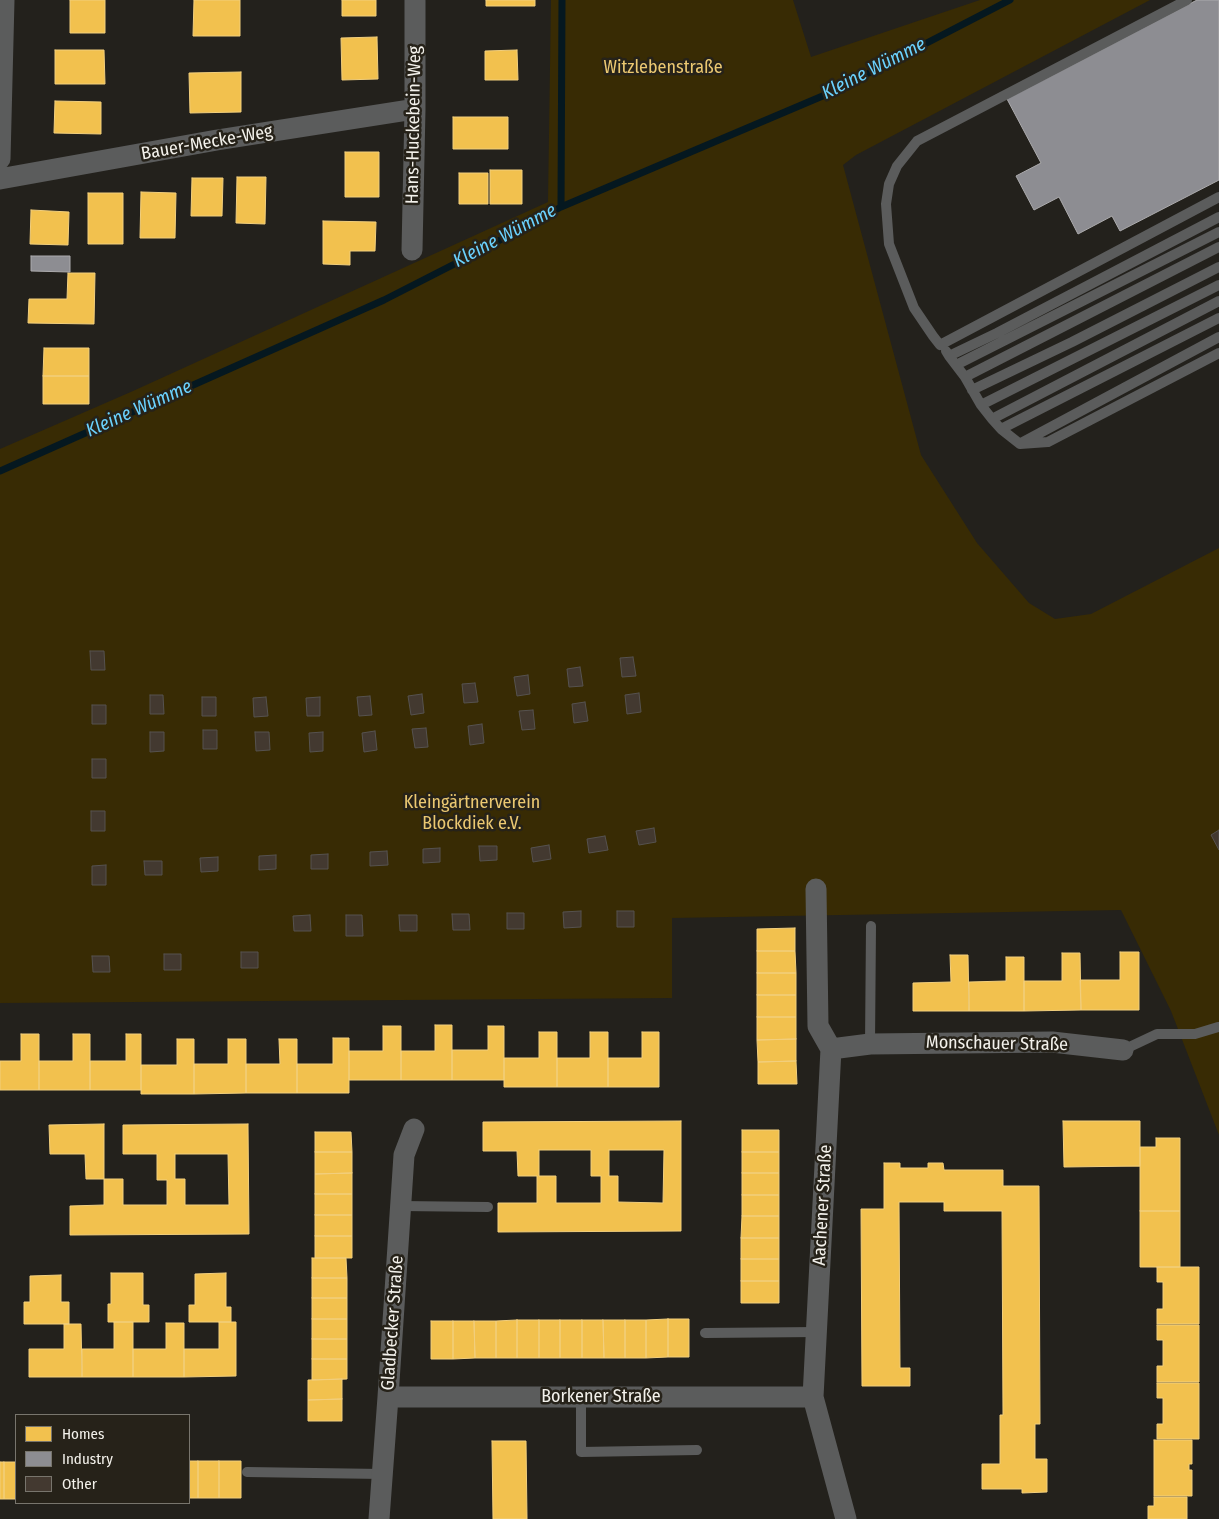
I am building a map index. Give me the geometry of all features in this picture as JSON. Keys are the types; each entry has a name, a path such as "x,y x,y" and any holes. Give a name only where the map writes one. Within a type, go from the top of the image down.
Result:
{"street":[{"path":"0,159 4,0"},
{"name":"Hans-Huckebein-Weg","path":"412,250 415,0"},
{"name":"Bauer-Mecke-Weg","path":"0,179 217,140 415,109"},
{"path":"816,889 818,1026 831,1049"},
{"name":"Monschauer Straße","path":"831,1049 870,1044 1052,1042 1123,1050"},
{"name":"Aachener Straße","path":"831,1049 813,1397 846,1519"},
{"name":"Gladbecker Straße","path":"379,1519 404,1155 414,1129"},
{"name":"Borkener Straße","path":"388,1397 813,1397"}],"lane":[{"path":"1187,0 917,140 896,166 889,184 886,204 889,244 914,308 964,376 980,405 1001,429 1020,444 1048,442 1219,354"},
{"path":"940,345 1219,197"},
{"path":"949,356 997,333 1219,217"},
{"path":"956,365 1219,232"},
{"path":"964,376 1219,247"},
{"path":"972,390 1072,342 1219,267"},
{"path":"980,405 1219,284"},
{"path":"992,419 1219,302"},
{"path":"1001,429 1219,318"},
{"path":"1020,444 1219,337"},
{"path":"870,1044 871,926"},
{"name":"Monschauer Straße","path":"1123,1050 1158,1034 1195,1034 1218,1027"},
{"path":"401,1206 488,1207"},
{"path":"705,1333 817,1332"},
{"path":"580,1397 581,1452 696,1450"},
{"path":"247,1472 382,1474"}],"green space":[{"path":"551,0 793,0 811,57 980,0 1150,0 856,155 843,165 921,455 977,543 1029,603 1055,619 1091,614 1219,548 1219,1135 1171,1011 1121,910 672,918 672,998 0,1003 0,449 133,391 548,202"}],"building: Homes":[{"path":"70,0 105,0 105,33 70,33"},
{"path":"194,0 240,0 240,36 193,36"},
{"path":"342,0 376,0 376,16 342,16"},
{"path":"486,0 535,0 535,6 486,6"},
{"path":"377,37 378,79 342,80 341,38"},
{"path":"55,50 104,50 105,84 55,84"},
{"path":"517,50 518,80 485,80 485,51"},
{"path":"241,72 241,112 190,113 189,73"},
{"path":"55,101 101,102 101,134 54,133"},
{"path":"453,117 508,117 508,149 453,149"},
{"path":"345,152 379,152 379,197 345,197"},
{"path":"490,170 522,170 522,204 490,204"},
{"path":"459,173 488,173 488,204 459,204"},
{"path":"237,177 266,177 265,224 236,223"},
{"path":"192,178 223,178 222,216 191,216"},
{"path":"141,192 176,193 175,238 140,238"},
{"path":"88,193 123,193 123,244 88,244"},
{"path":"31,210 69,212 68,245 30,244"},
{"path":"323,221 376,222 375,251 350,251 350,265 323,264"},
{"path":"68,273 95,273 94,324 28,323 29,299 67,299"},
{"path":"44,348 89,348 89,376 43,376"},
{"path":"43,376 89,376 89,404 43,404"},
{"path":"795,928 795,951 757,951 757,929"},
{"path":"757,951 795,951 796,973 757,973"},
{"path":"1120,952 1139,952 1139,1010 1081,1010 1080,980 1120,980"},
{"path":"1062,953 1080,953 1081,1010 1024,1011 1024,981 1062,981"},
{"path":"950,955 968,955 969,1011 913,1011 913,983 951,982"},
{"path":"1006,957 1024,957 1024,1011 969,1011 969,982 1006,981"},
{"path":"757,973 796,973 796,995 757,995"},
{"path":"757,995 796,995 796,1017 757,1017"},
{"path":"757,1017 796,1017 796,1039 757,1040"},
{"path":"435,1025 452,1025 452,1080 401,1080 401,1051 435,1051"},
{"path":"383,1026 401,1026 401,1080 349,1080 349,1051 383,1051"},
{"path":"488,1026 504,1026 504,1080 452,1080 452,1050 488,1050"},
{"path":"539,1032 557,1032 557,1087 504,1087 504,1058 539,1058"},
{"path":"590,1032 608,1032 608,1087 557,1087 557,1058 590,1058"},
{"path":"642,1032 659,1032 659,1087 608,1087 608,1058 642,1058"},
{"path":"21,1034 39,1034 39,1090 0,1090 0,1061 21,1061"},
{"path":"73,1034 90,1034 90,1090 39,1090 39,1061 73,1061"},
{"path":"126,1034 141,1034 141,1090 90,1090 90,1061 126,1061"},
{"path":"333,1038 349,1038 349,1093 297,1093 297,1064 333,1064"},
{"path":"177,1039 194,1039 194,1094 141,1094 141,1065 177,1065"},
{"path":"228,1039 246,1039 246,1093 194,1094 194,1064 228,1064"},
{"path":"279,1039 297,1039 297,1093 246,1093 246,1064 280,1064"},
{"path":"796,1039 796,1061 758,1062 757,1040"},
{"path":"796,1061 797,1084 758,1084 758,1062"},
{"path":"681,1121 681,1231 498,1232 498,1203 537,1203 537,1176 518,1176 517,1151 483,1151 483,1122","holes":["539,1150 591,1150 591,1176 601,1176 601,1203 556,1203 556,1176 539,1176","609,1150 664,1150 663,1203 618,1202 618,1176 609,1176"]},
{"path":"1063,1121 1140,1121 1140,1166 1064,1167"},
{"path":"104,1124 104,1179 86,1179 85,1154 50,1154 49,1125"},
{"path":"248,1124 249,1234 70,1235 70,1206 104,1205 104,1179 123,1179 123,1205 167,1205 167,1180 157,1180 157,1154 123,1154 123,1125","holes":["175,1154 228,1154 229,1205 185,1205 185,1179 175,1179"]},
{"path":"742,1130 779,1130 779,1152 742,1152"},
{"path":"315,1132 351,1132 352,1152 315,1152"},
{"path":"1156,1138 1180,1138 1180,1211 1140,1211 1140,1147 1156,1147"},
{"path":"315,1152 352,1152 352,1173 315,1174"},
{"path":"742,1152 779,1152 779,1173 742,1173"},
{"path":"884,1163 900,1163 900,1168 928,1168 928,1163 943,1163 944,1170 1003,1170 1003,1186 1039,1186 1040,1424 1035,1424 1035,1459 1047,1459 1047,1492 1022,1493 1022,1489 982,1489 982,1464 1000,1464 1000,1415 1003,1415 1002,1211 944,1211 944,1202 899,1202 900,1368 910,1368 910,1386 862,1386 861,1209 884,1209"},
{"path":"352,1173 352,1194 315,1194 315,1174"},
{"path":"742,1173 779,1173 779,1195 742,1195"},
{"path":"315,1194 352,1194 352,1215 315,1215"},
{"path":"742,1195 779,1195 779,1216 742,1216"},
{"path":"1140,1211 1180,1211 1180,1267 1140,1267"},
{"path":"315,1215 352,1215 352,1236 315,1236"},
{"path":"742,1216 779,1216 779,1238 741,1238"},
{"path":"315,1236 352,1236 352,1258 315,1258"},
{"path":"741,1238 779,1238 779,1259 741,1259"},
{"path":"312,1258 346,1258 347,1278 312,1278"},
{"path":"741,1259 779,1259 779,1281 741,1281"},
{"path":"1157,1267 1199,1267 1199,1324 1157,1324 1157,1309 1163,1309 1163,1282 1157,1282"},
{"path":"111,1273 143,1273 143,1305 149,1305 149,1322 108,1322 108,1304 111,1304"},
{"path":"226,1273 226,1307 231,1307 231,1322 189,1322 189,1305 195,1305 195,1274"},
{"path":"61,1275 61,1302 69,1302 69,1324 24,1324 24,1302 30,1302 30,1276"},
{"path":"312,1278 347,1278 347,1298 312,1298"},
{"path":"741,1281 779,1281 779,1303 741,1303"},
{"path":"312,1298 347,1298 347,1319 312,1319"},
{"path":"312,1319 347,1319 347,1339 312,1339"},
{"path":"668,1319 668,1357 646,1358 646,1320"},
{"path":"668,1319 689,1319 689,1357 668,1357"},
{"path":"517,1320 539,1320 539,1358 517,1358"},
{"path":"517,1320 517,1358 496,1358 496,1321"},
{"path":"539,1320 560,1320 560,1358 539,1358"},
{"path":"560,1320 582,1320 582,1358 560,1358"},
{"path":"582,1320 603,1320 604,1358 582,1358"},
{"path":"603,1320 625,1320 625,1358 604,1358"},
{"path":"625,1320 646,1320 646,1358 625,1358"},
{"path":"431,1321 453,1321 453,1359 431,1359"},
{"path":"453,1321 474,1321 475,1358 453,1359"},
{"path":"474,1321 496,1321 496,1358 475,1358"},
{"path":"114,1322 133,1322 133,1377 82,1377 82,1349 114,1349"},
{"path":"219,1322 236,1322 236,1376 184,1377 184,1349 219,1349"},
{"path":"166,1323 184,1323 184,1377 133,1377 133,1349 166,1349"},
{"path":"64,1324 81,1324 82,1377 29,1377 29,1349 64,1349"},
{"path":"1157,1325 1199,1325 1199,1382 1157,1382 1157,1366 1163,1366 1163,1340 1157,1340"},
{"path":"312,1339 347,1339 347,1359 312,1359"},
{"path":"312,1359 347,1359 347,1379 312,1380"},
{"path":"342,1379 342,1399 308,1400 308,1380"},
{"path":"1157,1383 1199,1383 1199,1439 1157,1439 1157,1424 1163,1424 1163,1398 1157,1398"},
{"path":"342,1399 342,1421 308,1421 308,1400"},
{"path":"1154,1440 1192,1440 1192,1464 1189,1464 1189,1470 1192,1470 1192,1496 1154,1496"},
{"path":"492,1441 526,1441 527,1519 493,1519"},
{"path":"190,1461 198,1461 198,1498 190,1498"},
{"path":"198,1461 219,1461 219,1498 198,1498"},
{"path":"219,1461 241,1461 241,1498 219,1498"},
{"path":"0,1462 4,1462 4,1499 0,1499"},
{"path":"4,1462 15,1462 15,1499 4,1499"},
{"path":"1154,1497 1187,1497 1187,1519 1148,1519 1148,1506 1154,1506"}],"building: Industry":[{"path":"1197,0 1219,0 1219,180 1120,231 1112,216 1078,234 1059,197 1034,210 1016,176 1041,163 1007,99"},
{"path":"31,256 70,256 70,272 31,271"}],"building: Other":[{"path":"90,651 104,651 105,670 91,670"},
{"path":"633,657 636,676 622,677 620,658"},
{"path":"580,667 583,686 569,687 567,669"},
{"path":"528,675 530,694 517,696 514,677"},
{"path":"475,683 478,702 464,703 462,684"},
{"path":"639,693 641,712 627,714 625,695"},
{"path":"422,694 424,713 411,715 408,696"},
{"path":"150,695 163,695 164,714 150,714"},
{"path":"370,696 372,715 359,716 357,697"},
{"path":"202,697 216,697 216,716 202,716"},
{"path":"266,697 268,716 254,717 253,698"},
{"path":"320,697 320,716 307,716 306,698"},
{"path":"585,702 588,721 574,723 572,704"},
{"path":"92,705 106,705 106,724 92,724"},
{"path":"533,710 535,729 522,730 519,711"},
{"path":"482,724 484,743 470,745 468,726"},
{"path":"426,728 428,747 415,748 412,729"},
{"path":"203,730 217,730 217,749 203,749"},
{"path":"375,731 377,750 364,752 362,733"},
{"path":"150,732 164,732 164,751 150,752"},
{"path":"255,732 269,732 270,750 256,751"},
{"path":"323,732 323,751 310,752 309,733"},
{"path":"92,759 106,759 106,778 92,778"},
{"path":"91,811 105,811 105,831 91,831"},
{"path":"654,828 656,842 639,845 636,831"},
{"path":"1219,830 1219,850 1211,835"},
{"path":"605,836 608,850 589,853 587,839"},
{"path":"549,845 551,859 533,862 531,848"},
{"path":"479,846 497,846 497,860 480,861"},
{"path":"440,848 440,862 423,863 423,849"},
{"path":"387,851 388,865 370,866 370,852"},
{"path":"328,854 328,869 311,869 311,855"},
{"path":"276,855 276,869 259,870 259,856"},
{"path":"218,857 218,871 201,872 200,858"},
{"path":"144,861 162,861 162,875 145,875"},
{"path":"106,865 106,885 92,885 92,866"},
{"path":"581,911 581,927 564,928 563,912"},
{"path":"617,911 634,911 634,927 617,927"},
{"path":"507,913 524,913 524,929 507,929"},
{"path":"452,914 469,914 470,930 453,930"},
{"path":"310,915 311,931 294,931 293,916"},
{"path":"346,915 362,915 363,936 346,936"},
{"path":"399,915 417,915 417,931 400,931"},
{"path":"241,952 258,952 258,968 241,968"},
{"path":"164,954 181,954 181,970 164,970"},
{"path":"92,956 109,956 110,972 93,972"}],"waterway":[{"path":"561,207 562,0"},
{"name":"Kleine Wümme","path":"0,471 384,300 561,207 832,92 1010,0"}],"park label":[{"name":"Witzlebenstraße","path":"663,68"},
{"name":"Kleingärtnerverein Blockdiek e.V.","path":"472,813"}]}
